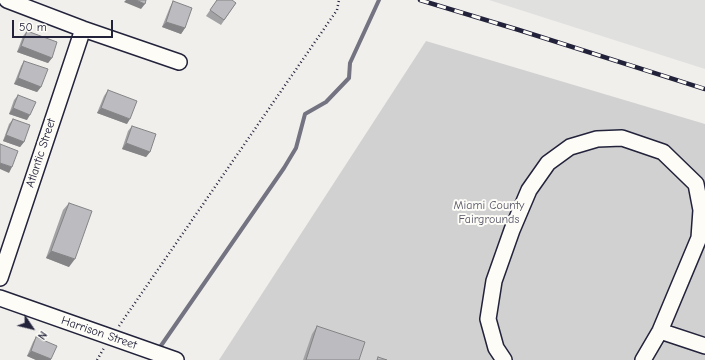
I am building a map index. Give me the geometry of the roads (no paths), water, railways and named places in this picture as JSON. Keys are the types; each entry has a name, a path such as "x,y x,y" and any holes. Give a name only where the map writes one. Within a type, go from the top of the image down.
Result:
{"street":[{"path":"7,0 179,62"},
{"name":"Atlantic Street","path":"0,278 83,28"},
{"path":"504,360 496,348 488,319 494,280 512,230 529,190 548,163 570,147 597,139 622,138 663,152 696,184 701,210 702,239 660,331 643,360"},
{"name":"Harrison Street","path":"0,298 175,360"},
{"path":"660,331 705,346"}],"waterway":[{"path":"158,350 284,168 296,148 305,114 326,102 349,78 350,63 379,0"}],"railway":[{"path":"420,0 705,89"}],"park label":[{"name":"Miami County Fairgrounds","path":"489,213"}]}
